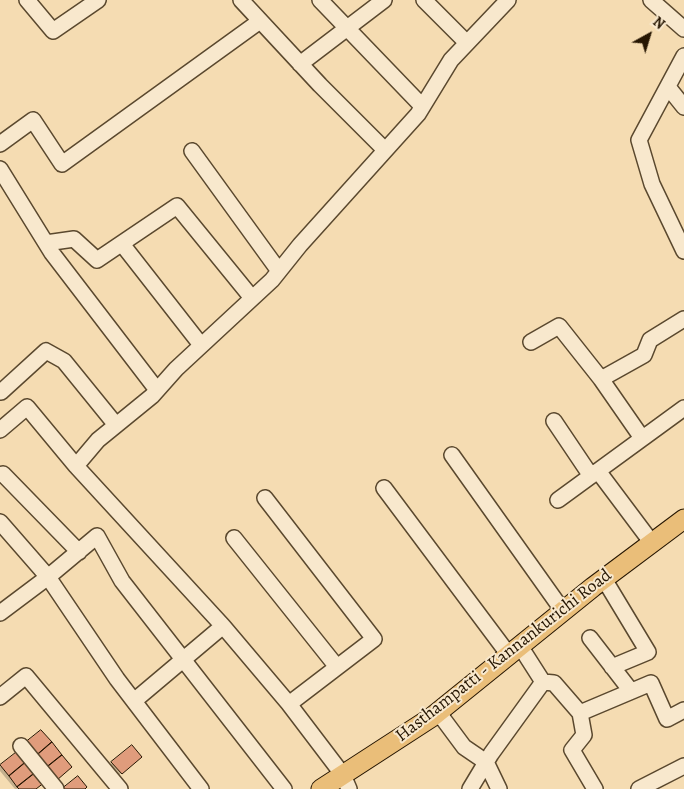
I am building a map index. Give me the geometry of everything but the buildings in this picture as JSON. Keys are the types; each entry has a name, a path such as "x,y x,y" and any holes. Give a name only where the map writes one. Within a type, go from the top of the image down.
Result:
{"main road":[{"name":"Hasthampatti - Kannankurichi Road","path":"322,789 346,782 684,518"}],"street":[{"path":"28,0 53,31 98,0"},
{"path":"241,0 300,64 385,150"},
{"path":"320,0 422,106"},
{"path":"300,64 384,0"},
{"path":"424,0 466,42"},
{"path":"76,466 98,440 157,390 279,271 300,245 418,114 451,60 466,42 508,0"},
{"path":"652,0 684,29"},
{"path":"0,144 33,120 62,164 260,21"},
{"path":"684,56 639,140 652,184 679,231 684,251"},
{"path":"668,87 684,107"},
{"path":"192,151 279,271"},
{"path":"0,169 46,243 157,390"},
{"path":"46,243 74,239 97,260 177,206 252,298"},
{"path":"122,244 201,346"},
{"path":"600,379 644,355 650,340 684,319"},
{"path":"531,342 559,326 642,438"},
{"path":"0,391 46,351 64,361 116,425"},
{"path":"0,430 27,407 76,466 223,626 289,704 346,782"},
{"path":"558,500 684,408"},
{"path":"554,421 652,543"},
{"path":"452,455 563,611"},
{"path":"3,474 79,552"},
{"path":"384,488 514,650 543,682 554,683 580,713 584,735 572,750 592,788"},
{"path":"265,498 374,639 289,704"},
{"path":"0,522 48,577 134,701 201,789"},
{"path":"0,613 48,577 97,536 122,581 284,789"},
{"path":"234,538 337,668"},
{"path":"604,579 648,652 612,667"},
{"path":"134,701 223,626"},
{"path":"590,638 631,691"},
{"path":"0,697 26,676 120,789"},
{"path":"470,789 486,762 543,682"},
{"path":"580,713 651,683 667,719 684,710"},
{"path":"438,712 464,747 486,762 499,789"},
{"path":"21,746 56,789"},
{"path":"639,789 684,766"}]}
